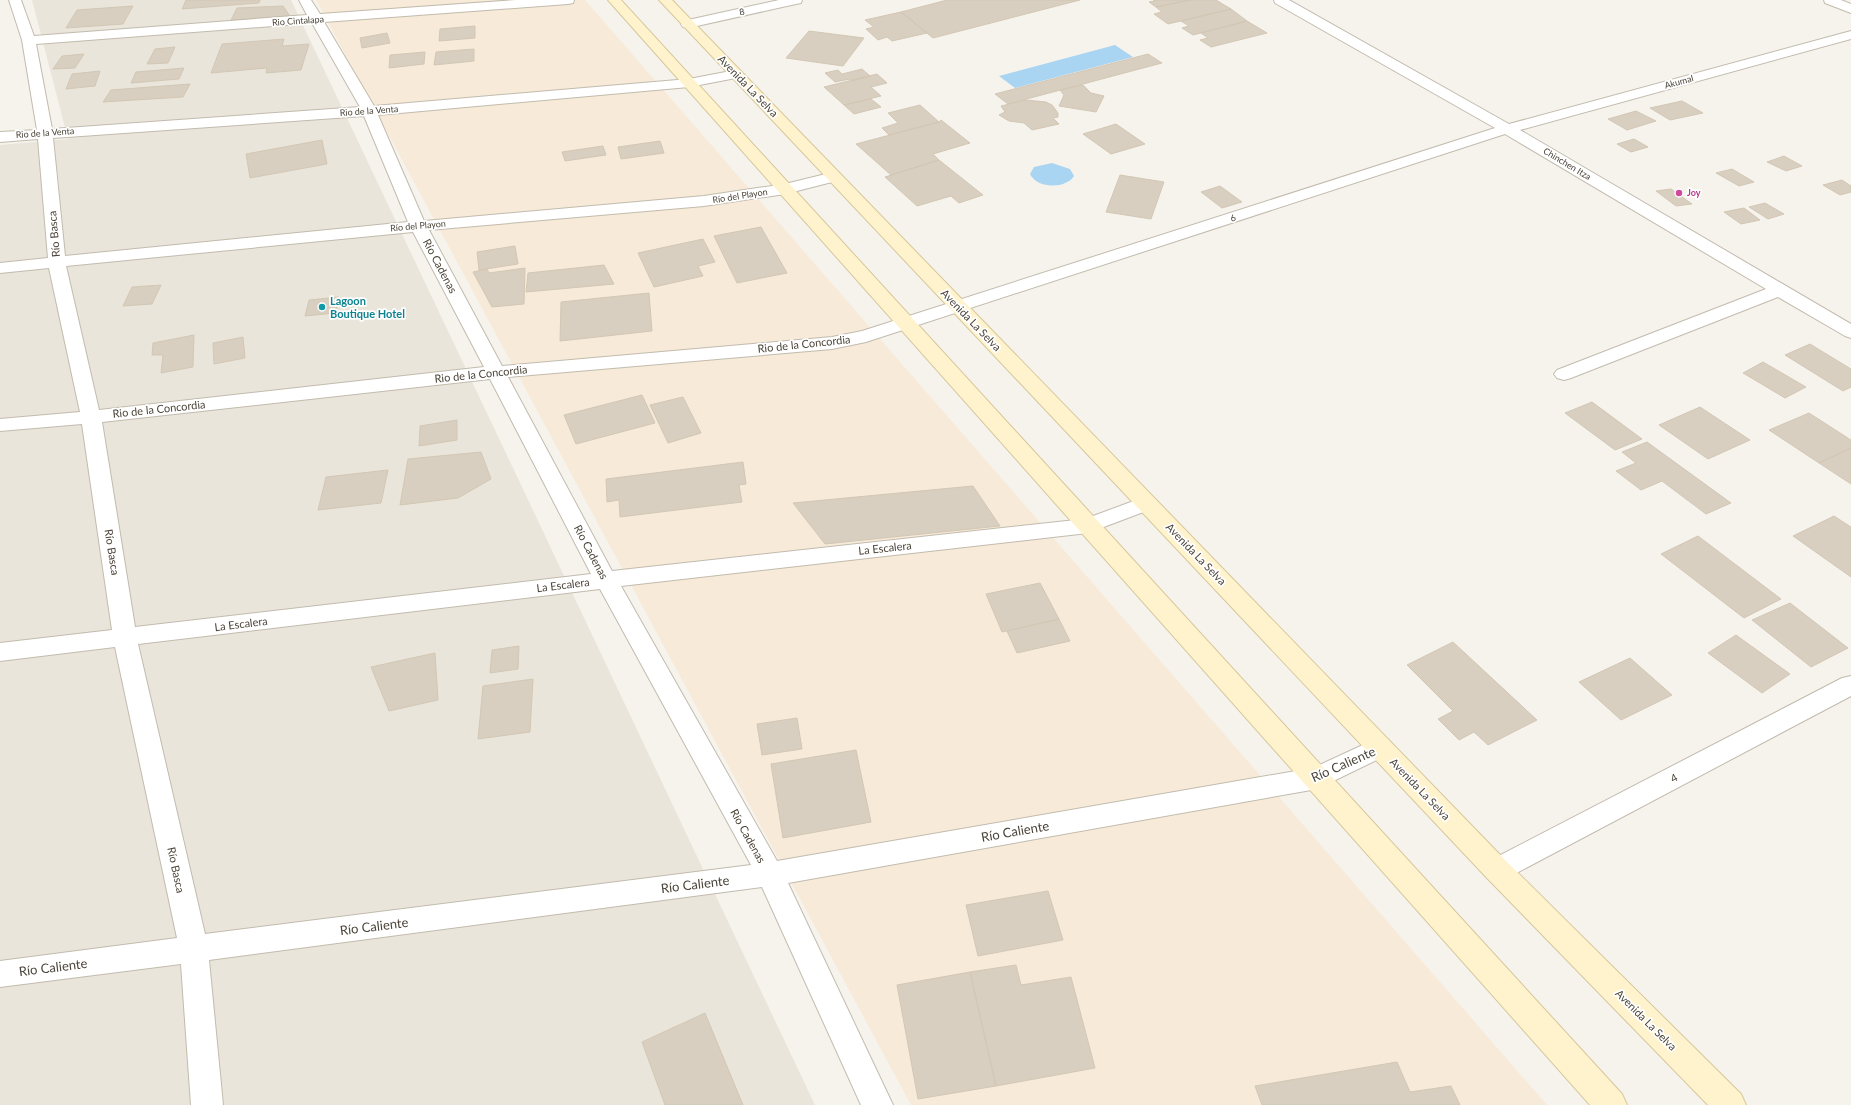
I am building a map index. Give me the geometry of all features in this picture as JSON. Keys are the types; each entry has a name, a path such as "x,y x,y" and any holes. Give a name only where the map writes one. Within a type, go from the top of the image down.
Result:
{"street":[{"name":"Río Basca","path":"15,0 29,40 45,133 57,263 91,416 125,638 194,949 207,1105"},
{"name":"Río Cadenas","path":"305,0 369,111 418,226 606,580 770,874 877,1105"},
{"name":"Rio Cintalapa","path":"29,40 316,20 568,0"},
{"path":"614,0 1611,1105"},
{"name":"Avenida La Selva","path":"665,0 1497,870 1730,1105"},
{"name":"8","path":"688,24 796,0"},
{"name":"Chinchen Itza","path":"1280,0 1507,129 1851,332"},
{"path":"1830,0 1851,8"},
{"name":"Akumal","path":"1507,129 1851,35"},
{"name":"Rio de la Venta","path":"0,137 369,111 689,83 736,74"},
{"name":"6","path":"958,307 1507,129"},
{"name":"Río del Playon","path":"0,268 418,226 704,202 785,189 834,177"},
{"path":"1564,374 1779,290"},
{"name":"Rio de la Concordia","path":"0,425 496,372 832,343 866,336 958,307"},
{"name":"La Escalera","path":"0,652 606,580 1088,526 1147,503"},
{"name":"4","path":"1497,870 1851,685"},
{"name":"Río Caliente","path":"0,974 770,874 1317,778 1380,747"}],"shaded area":[{"path":"32,0 291,0 815,1105 0,1105 0,145 68,139"},
{"path":"316,0 585,0 1547,1105 911,1105"}],"water":[{"path":"1115,45 1133,57 1015,88 999,76"},
{"path":"1052,163 1070,169 1074,176 1065,183 1052,186 1039,182 1030,174 1034,167"}],"building":[{"path":"186,0 260,0 259,3 182,9"},
{"path":"947,0 1080,0 933,38 901,12"},
{"path":"1153,0 1191,0 1156,7 1149,2 1155,1"},
{"path":"1191,0 1216,0 1231,9 1168,24 1154,14 1162,12 1156,7"},
{"path":"133,6 123,24 66,28 77,10"},
{"path":"283,6 290,16 231,20 237,8"},
{"path":"1231,9 1247,21 1193,35 1182,28 1189,26 1181,21"},
{"path":"901,12 927,33 892,41 887,37 878,40 866,29 874,27 865,20"},
{"path":"1247,21 1267,33 1211,47 1200,40 1208,38 1201,33"},
{"path":"475,26 475,38 439,41 440,29"},
{"path":"809,31 864,38 843,66 786,58"},
{"path":"387,33 390,43 362,48 360,38"},
{"path":"284,39 282,46 309,44 301,70 266,73 267,68 211,73 222,44"},
{"path":"175,47 168,63 147,64 155,49"},
{"path":"474,49 474,61 434,65 436,52"},
{"path":"425,52 424,64 389,68 390,55"},
{"path":"84,54 75,68 53,69 62,56"},
{"path":"1148,54 1162,63 1008,104 995,94"},
{"path":"184,68 179,79 131,83 136,72"},
{"path":"862,69 870,76 852,81 850,79 835,82 825,73 838,70 842,74"},
{"path":"100,71 95,86 66,89 72,74"},
{"path":"877,74 887,83 871,87 881,96 844,105 824,87"},
{"path":"190,84 183,97 103,102 111,90"},
{"path":"1083,85 1091,93 1104,96 1096,112 1059,106 1064,95 1060,90"},
{"path":"871,99 881,107 854,114 844,105"},
{"path":"1026,100 1046,102 1052,105 1058,113 1058,117 1053,118 1059,124 1032,130 1024,123 1009,121 999,115 1005,112 1001,106"},
{"path":"1682,101 1703,113 1670,120 1650,108"},
{"path":"920,105 939,122 889,135 882,128 898,123 888,113"},
{"path":"1636,111 1656,121 1627,130 1608,119"},
{"path":"941,120 970,143 933,154 939,160 891,175 856,144 939,122"},
{"path":"1116,124 1145,144 1111,154 1083,134"},
{"path":"1634,139 1648,147 1631,152 1617,144"},
{"path":"322,140 327,164 250,178 246,154"},
{"path":"660,141 664,153 621,159 618,147"},
{"path":"603,146 606,155 565,161 562,152"},
{"path":"1784,156 1802,166 1786,171 1767,162"},
{"path":"939,160 983,195 959,203 951,196 917,206 885,177"},
{"path":"1732,169 1754,182 1739,186 1716,173"},
{"path":"1120,175 1164,182 1151,219 1106,212"},
{"path":"1842,180 1851,186 1851,192 1840,195 1823,185"},
{"path":"1220,186 1242,202 1222,208 1201,192"},
{"path":"1671,189 1692,204 1676,206 1656,191"},
{"path":"1765,203 1784,214 1768,219 1749,207"},
{"path":"1744,208 1760,220 1741,224 1724,212"},
{"path":"761,227 787,273 737,283 714,236"},
{"path":"703,239 715,262 698,266 703,276 654,287 638,253"},
{"path":"515,246 518,264 479,270 477,252"},
{"path":"604,265 614,284 526,292 528,273"},
{"path":"525,268 524,304 492,307 473,272 487,269 489,273"},
{"path":"161,285 152,304 123,306 132,287"},
{"path":"649,293 652,331 560,341 561,302"},
{"name":"Lagoon Boutique Hotel","path":"339,297 336,313 305,316 309,300"},
{"path":"194,335 193,367 161,373 163,355 152,355 153,343"},
{"path":"243,337 245,358 214,364 213,343"},
{"path":"1810,344 1851,369 1851,387 1843,391 1785,355"},
{"path":"1763,362 1806,387 1785,398 1743,373"},
{"path":"642,395 655,423 576,444 564,415"},
{"path":"683,397 701,433 668,443 650,405"},
{"path":"1592,402 1642,439 1615,450 1565,413"},
{"path":"1700,407 1750,440 1708,459 1659,425"},
{"path":"1809,413 1851,440 1851,448 1819,463 1769,430"},
{"path":"457,420 457,440 419,446 420,426"},
{"path":"1647,442 1731,503 1706,514 1662,481 1641,490 1616,471 1636,463 1622,452"},
{"path":"1851,448 1851,484 1819,463"},
{"path":"481,452 491,479 458,498 400,505 408,459"},
{"path":"743,462 746,484 739,485 742,502 620,517 619,500 607,502 606,479"},
{"path":"388,470 381,503 318,510 326,477"},
{"path":"973,486 1000,526 825,544 793,503"},
{"path":"1834,516 1851,527 1851,577 1793,536"},
{"path":"1698,536 1781,599 1744,618 1661,554"},
{"path":"1040,583 1059,619 1002,632 986,594"},
{"path":"1790,603 1848,648 1811,667 1752,620"},
{"path":"1059,619 1070,641 1017,653 1007,631"},
{"path":"1736,635 1790,674 1762,693 1708,653"},
{"path":"1453,642 1537,720 1488,745 1474,732 1459,740 1438,719 1453,711 1407,665"},
{"path":"519,646 518,669 490,673 492,650"},
{"path":"435,653 438,700 389,711 371,667"},
{"path":"1630,658 1672,695 1621,720 1579,682"},
{"path":"533,679 530,732 478,739 483,686"},
{"path":"797,718 802,749 762,755 757,724"},
{"path":"856,750 871,822 783,838 771,764"},
{"path":"1048,891 1063,940 978,956 966,905"},
{"path":"1016,965 1021,985 1071,977 1095,1068 996,1086 970,972"},
{"path":"970,972 996,1086 918,1099 897,985"},
{"path":"705,1013 743,1105 665,1105 642,1042"},
{"path":"1397,1062 1410,1092 1451,1086 1460,1105 1262,1105 1255,1086"}],"place":[{"name":"Joy","path":"1679,193"},
{"name":"Lagoon Boutique Hotel","path":"322,307"}]}
